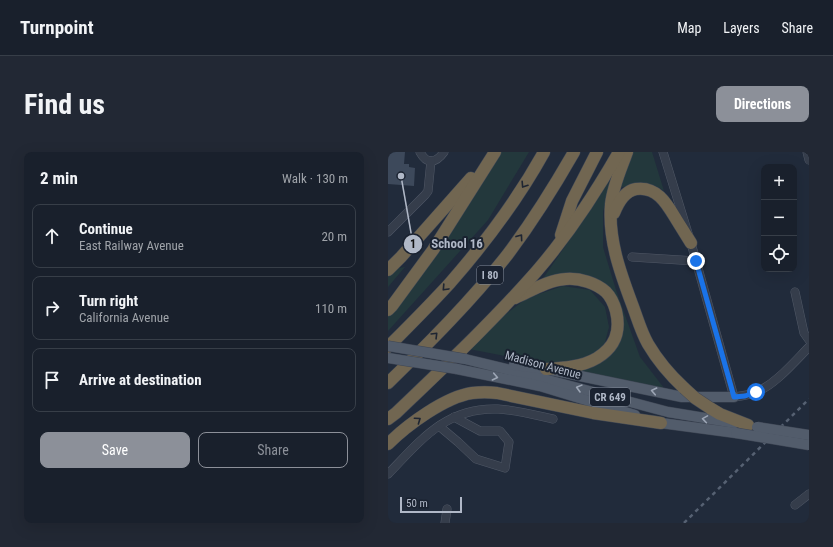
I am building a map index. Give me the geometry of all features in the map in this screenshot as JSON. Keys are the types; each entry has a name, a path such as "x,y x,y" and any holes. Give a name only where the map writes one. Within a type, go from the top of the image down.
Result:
{"highway":[{"path":"388,270 495,152"},
{"path":"388,310 433,250 495,152"},
{"name":"I 80","path":"388,347 429,306 472,258 508,209 544,152"},
{"name":"I 80","path":"388,382 449,322 498,266 542,205 574,152"},
{"path":"558,244 572,202 597,152"},
{"path":"388,424 392,416 464,348 512,299 536,271 583,211 601,184 619,152"},
{"path":"628,152 613,193 611,203 611,226 617,263 640,328 662,366 695,398 720,414 753,426"},
{"path":"611,226 617,204 622,198 630,191 637,189 649,190 657,194 665,202 691,243"},
{"path":"512,299 551,282 566,278 587,281 601,288 611,298 614,304 617,317 617,331 613,344 597,358 588,363 567,368 546,369"},
{"path":"388,444 434,408 453,398 472,393 497,393 593,413 661,423"}],"main road":[{"name":"Madison Avenue","path":"388,347 465,359 514,370 668,412 809,435"},
{"name":"Madison Avenue","path":"388,358 457,369 540,386 661,423 809,445"},
{"path":"465,359 546,369 682,397 734,397"}],"street":[{"path":"420,152 425,158 431,161 436,161 444,152"},
{"path":"663,152 691,243 734,397 745,396 766,388 809,347"},
{"path":"806,152 809,160"},
{"path":"388,232 426,195 428,191 431,161"},
{"path":"632,257 696,261"},
{"path":"795,292 804,333 809,340"},
{"path":"388,474 428,434 454,417 465,413 477,410 497,409 553,419"},
{"path":"439,426 476,459 505,468 509,442 500,431 480,431 454,417"},
{"path":"795,505 809,494"},
{"path":"445,523 447,509"}],"green space":[{"path":"501,152 529,152 488,220 388,331 388,311"},
{"path":"631,152 652,152 664,191 648,184 618,188"},
{"path":"611,179 603,212 603,247 616,290 640,357 664,388 579,371 614,348 621,319 596,281 542,280"},
{"path":"405,267 388,287 388,277 399,268"},
{"path":"563,286 590,290 605,307 609,327 604,346 588,359 547,364 469,349 489,327 527,298"}],"building":[{"path":"388,152 405,152 404,164 409,164 409,167 415,168 414,186 388,184"}],"railway":[{"path":"684,523 809,399"}],"place":[{"name":"School 16","path":"401,176"}],"route":[{"path":"696,261 734,397 745,396 756,392"}]}
